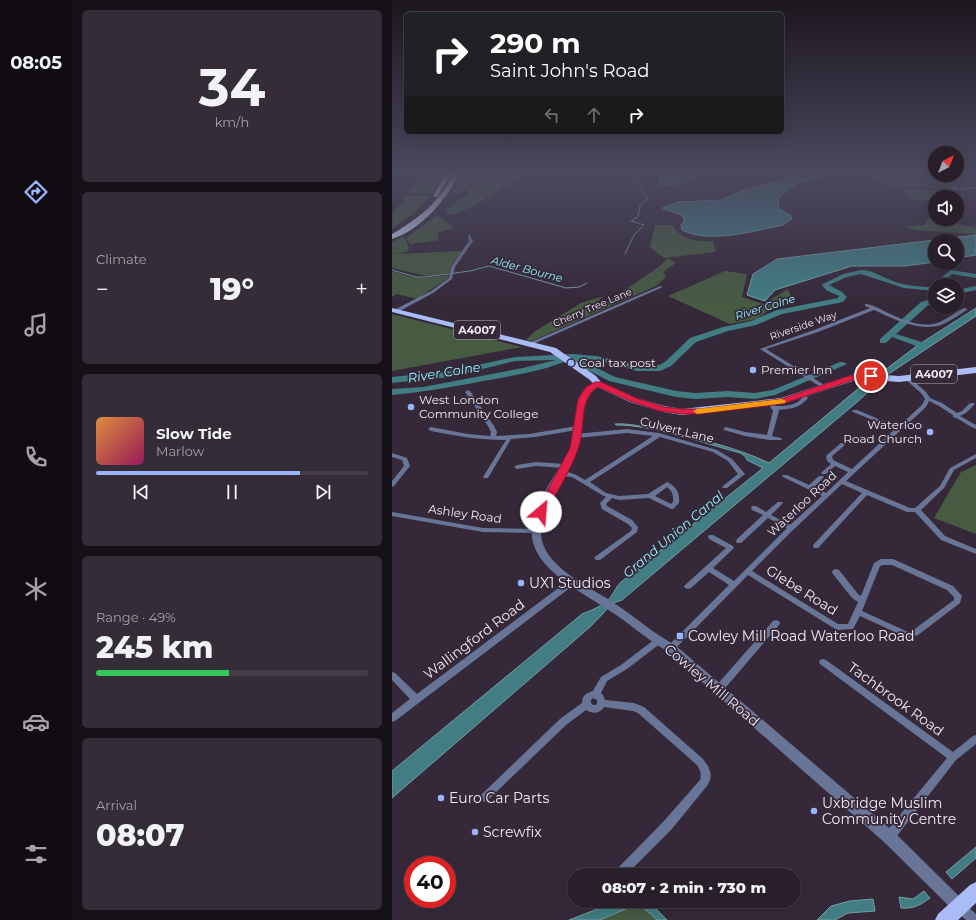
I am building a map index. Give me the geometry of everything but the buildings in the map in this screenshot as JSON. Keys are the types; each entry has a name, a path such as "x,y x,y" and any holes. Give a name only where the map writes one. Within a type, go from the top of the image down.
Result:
{"highway":[{"path":"392,232 413,217"},
{"path":"392,237 422,217"}],"main road":[{"name":"A4007","path":"394,311 531,343 552,350 598,384 648,405 682,412 772,406 858,376 907,378 976,370"},
{"path":"944,920 949,896 976,891"}],"street":[{"path":"394,311 432,292 451,278 453,267 471,241 469,236"},
{"name":"Cherry Tree Lane","path":"531,343 661,288"},
{"path":"867,305 904,320 922,325 937,325 966,309"},
{"name":"Riverside Way","path":"824,387 762,349 816,331 875,308"},
{"path":"907,378 924,393 928,399 939,403 963,422 976,427"},
{"path":"536,531 541,512 574,448 582,399 589,389 598,384"},
{"path":"468,392 491,426 494,432 493,438"},
{"name":"Waterloo Road","path":"671,648 791,528 899,430 924,406 928,399"},
{"path":"955,416 964,412 972,404"},
{"path":"769,438 776,411 772,406"},
{"path":"855,411 899,430"},
{"name":"Culvert Lane","path":"431,429 471,437 493,438 576,432 627,431 659,435 715,451 723,455 742,474 725,487"},
{"path":"726,429 745,434 779,439"},
{"path":"586,482 659,435"},
{"path":"486,477 510,437"},
{"path":"843,444 829,456 830,461 853,472"},
{"path":"392,455 405,459 407,466 392,486"},
{"path":"842,482 909,510 917,510 942,487 952,469 976,456"},
{"path":"809,488 835,463"},
{"path":"517,466 536,464 562,470 586,482 610,497 619,498 650,496"},
{"path":"785,476 827,496"},
{"path":"816,546 866,492"},
{"path":"598,558 634,532 635,527 630,522 604,507 603,503 610,497"},
{"path":"739,541 780,503"},
{"path":"754,508 791,528"},
{"path":"917,510 943,538 976,552"},
{"name":"Ashley Road","path":"392,514 483,530 536,531"},
{"name":"Cowley Mill Road","path":"536,531 537,541 547,559 572,582 612,607 658,641 671,648 889,837 949,896"},
{"path":"688,586 731,548 711,537"},
{"path":"881,562 893,562 950,588 958,596 957,601 914,634 908,635 858,612 877,565 881,562"},
{"path":"708,568 734,584"},
{"name":"Glebe Road","path":"747,571 837,627 850,627 858,612"},
{"path":"836,572 855,596 862,600"},
{"name":"Wallingford Road","path":"392,718 572,582"},
{"path":"718,690 776,623"},
{"path":"595,696 604,679 624,667 658,641"},
{"name":"Tachbrook Road","path":"823,662 953,757"},
{"path":"392,675 416,699"},
{"path":"485,796 564,722 587,704 589,697 600,697 602,703"},
{"path":"587,704 590,708 594,709 600,707 602,703"},
{"path":"602,703 634,707 641,710 700,762 706,773 706,779 702,786 667,826 626,868"},
{"path":"889,837 953,757 976,739"},
{"path":"949,896 974,920"}],"shaded area":[{"path":"393,217 409,217 392,229"},
{"path":"434,217 440,217 454,228 437,233 439,240 410,244 406,238"},
{"path":"683,217 791,217 792,219 783,225 745,233 718,236 693,234 682,230 681,225 684,221"},
{"path":"928,219 928,226 964,225 976,228 976,234 917,230 905,227 924,225"},
{"path":"655,225 672,225 684,237 701,241 713,241 716,252 664,258 650,247"},
{"path":"976,235 976,255 964,257 964,236"},
{"path":"401,237 406,239 409,249 407,252 393,254 462,251 451,266 449,273 426,276 392,268 392,242"},
{"path":"928,241 928,263 905,266 852,266 775,290 765,301 747,295 753,274 777,259"},
{"path":"668,258 676,263 663,272 666,277 656,286 532,341 526,340 534,332 581,303 605,296 587,308 594,311 660,266"},
{"path":"392,271 412,277 425,278 449,275 448,278 417,299 397,294 392,297"},
{"path":"725,271 747,274 742,297 763,304 788,289 794,304 773,308 756,319 730,324 668,296"},
{"path":"976,308 976,316 887,375 856,403 622,600 613,603 590,627 392,798 392,771 582,614 597,608 607,601 621,582 763,468 747,460 745,456 740,453 662,431 615,424 639,426 704,440 744,452 769,463 865,383 873,379 918,345"},
{"path":"392,314 522,347 392,371"},
{"path":"976,465 976,534 934,518 961,472"},
{"path":"976,847 976,858 952,879 946,872"},
{"path":"924,891 930,898 917,906 901,908 899,897 913,899"},
{"path":"873,899 875,911 848,913 835,920 817,920 831,906 850,901"},
{"path":"600,908 628,908 600,920 569,920"},
{"path":"628,908 644,908 657,920 600,920"},
{"path":"644,908 655,908 667,920 657,920"}],"waterway":[{"name":"Alder Bourne","path":"625,254 634,235 644,225 631,221 638,217"},
{"name":"Alder Bourne","path":"392,270 416,277 425,277 470,271 489,266 566,288 579,287 587,283"},
{"name":"River Colne","path":"570,357 573,356 596,358 637,368 660,368 668,364 686,345 693,340 726,329 753,323 780,312 840,300 843,297 841,295 825,285 856,272 866,272 898,285 928,289"},
{"name":"River Colne","path":"944,278 951,272 976,276"},
{"name":"River Colne","path":"964,291 976,288"},
{"name":"River Colne","path":"883,341 924,304 928,303"},
{"path":"892,335 925,346"},
{"path":"392,380 450,374 515,359 570,357"},
{"name":"River Colne","path":"392,392 423,390 523,371 550,365 570,357"},
{"name":"River Colne","path":"570,357 612,379 676,394 695,396 728,394 755,396 775,392 843,364"}],"slow traffic":[{"path":"697,411 782,401"}],"place":[{"name":"Coal tax post","path":"571,363"},
{"name":"Premier Inn","path":"753,370"},
{"name":"West London Community College","path":"411,407"},
{"name":"Waterloo Road Church","path":"930,432"},
{"name":"UX1 Studios","path":"521,583"},
{"name":"Cowley Mill Road Waterloo Road","path":"680,636"},
{"name":"Euro Car Parts","path":"441,798"},
{"name":"Uxbridge Muslim Community Centre","path":"814,811"},
{"name":"Screwfix","path":"475,832"}],"route":[{"path":"541,512 574,448 582,399 589,389 598,384 633,400 662,409 682,412 782,401 807,394 852,377 863,375 871,376"}],"water label":[{"name":"Grand Union Canal","path":"673,534"}]}
